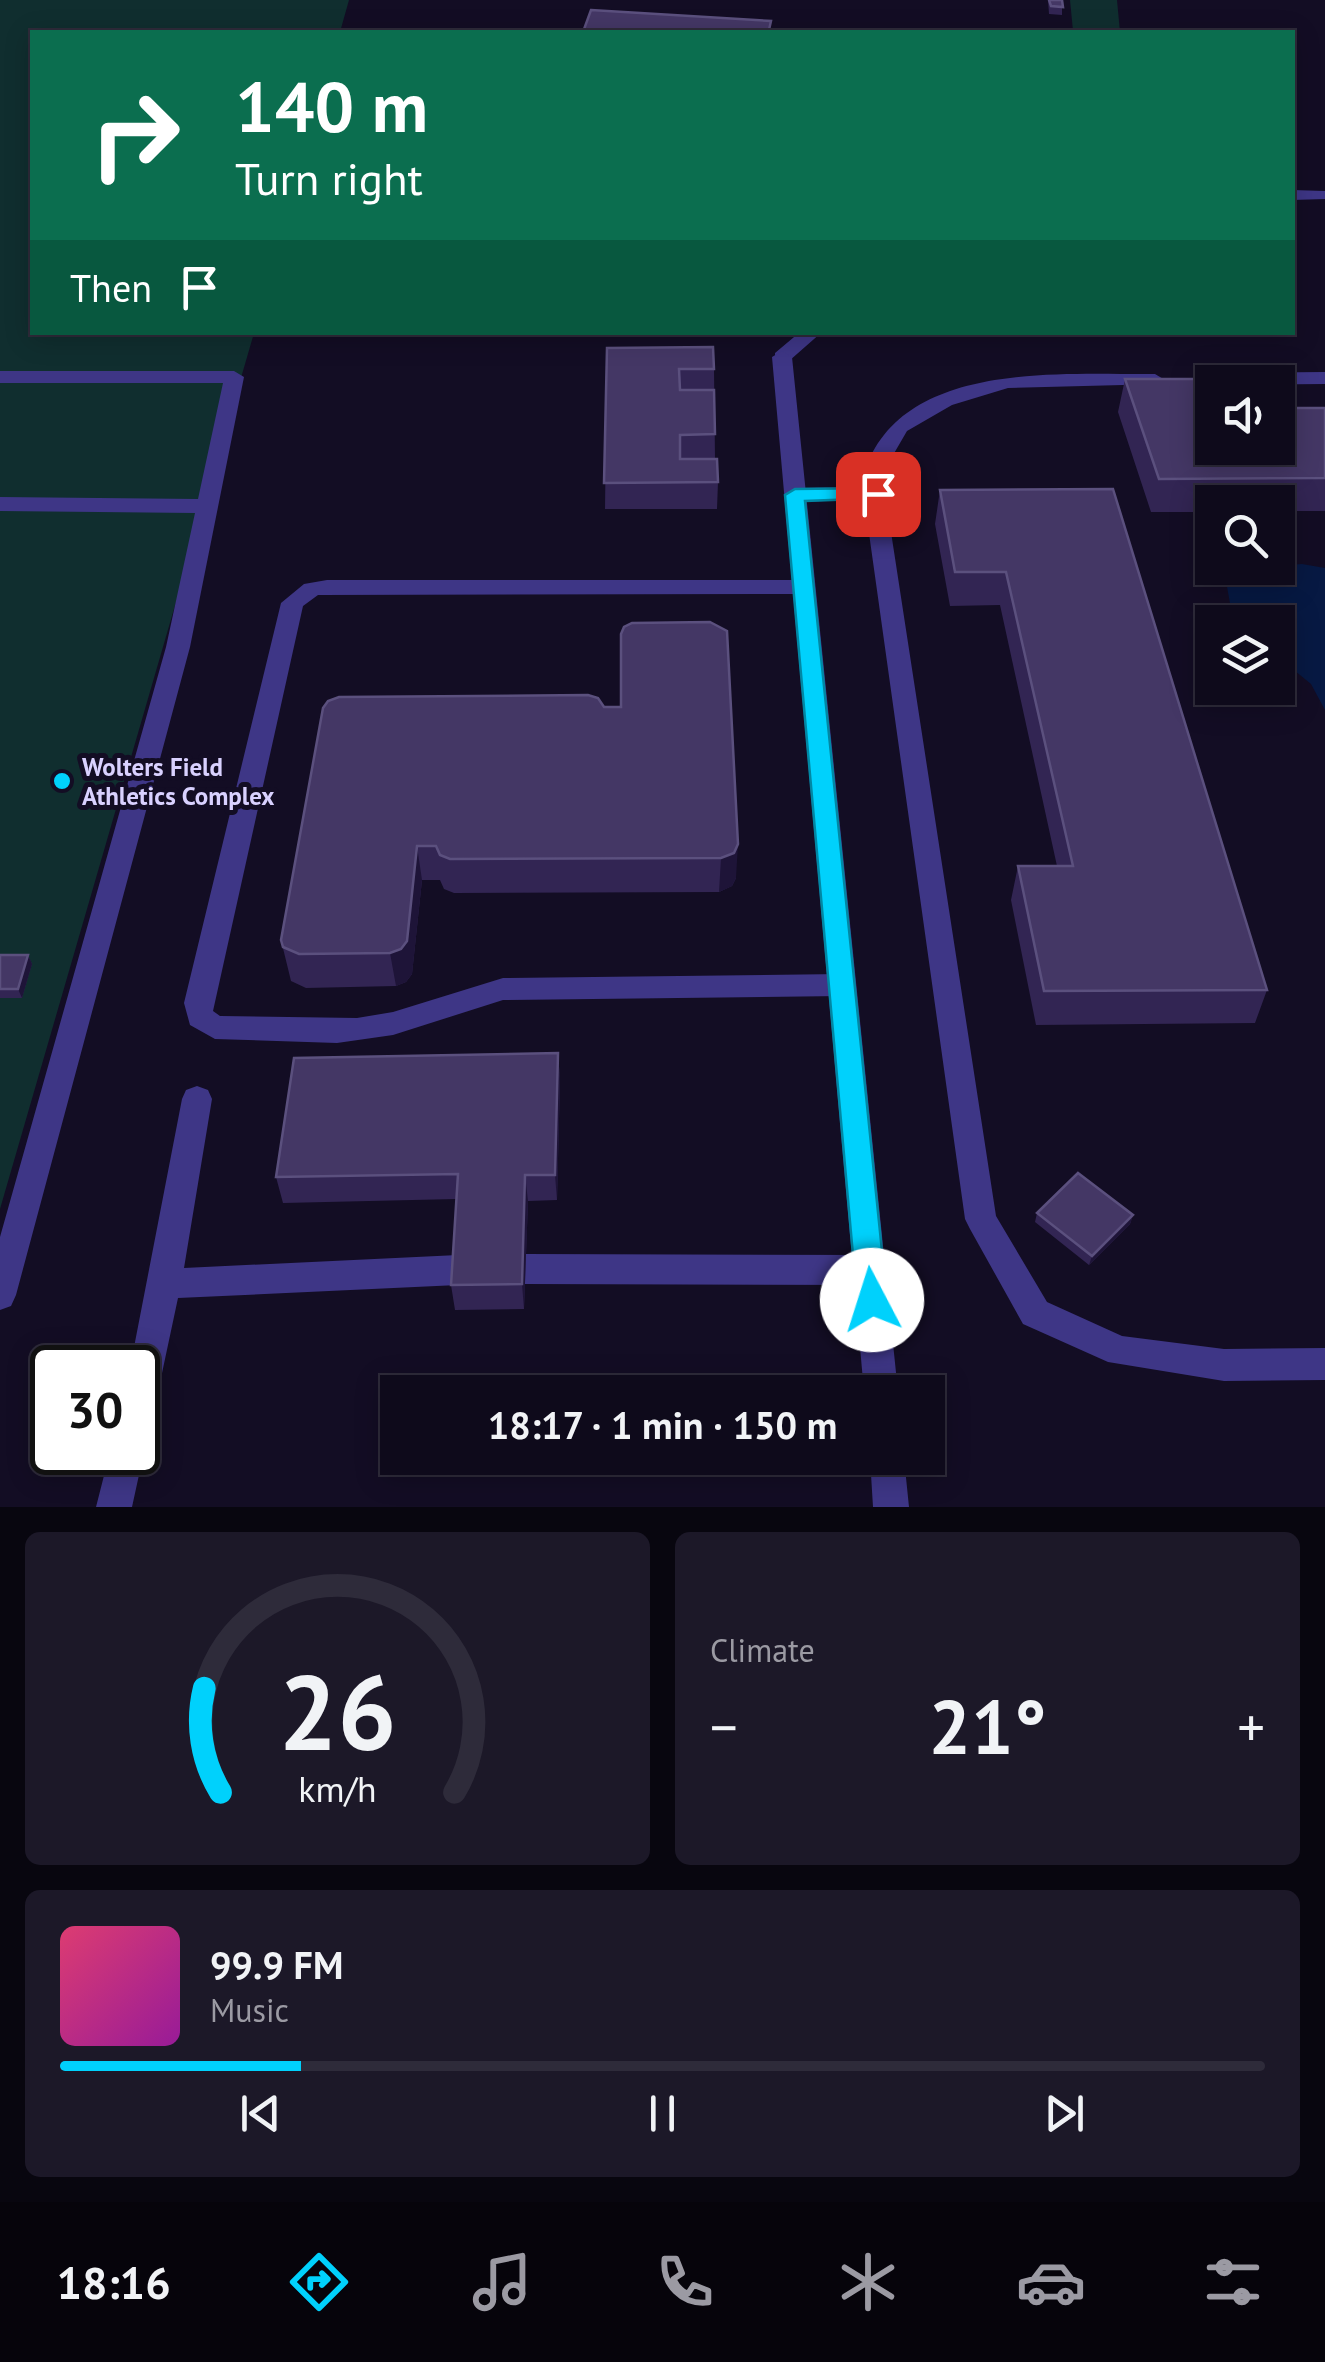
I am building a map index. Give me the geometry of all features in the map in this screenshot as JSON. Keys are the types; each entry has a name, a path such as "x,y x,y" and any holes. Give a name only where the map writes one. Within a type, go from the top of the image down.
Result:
{"street":[{"path":"1295,195 1322,195"},
{"path":"809,336 782,357 879,1375"},
{"path":"0,378 234,377 204,506 178,647 0,1295"},
{"path":"1325,378 1007,382 946,401 900,427 878,462 878,520 981,1219 1035,1313 1120,1351 1224,1365 1325,1364"},
{"path":"795,495 878,494"},
{"path":"0,504 204,506"},
{"path":"804,588 327,587 300,596 292,603 198,1004 200,1017 215,1028 340,1031 378,1027 476,994 503,989 842,985"},
{"path":"152,1345 198,1099"},
{"path":"525,1268 869,1270"},
{"path":"166,1284 458,1270"},
{"path":"114,1507 122,1475"},
{"path":"889,1475 892,1507"}],"green space":[{"name":"Wolters Field Athletics Complex","path":"0,0 349,0 341,30 30,30 30,335 253,335 0,1209"},
{"path":"1070,0 1117,0 1120,30 1073,30"}],"water":[{"path":"1295,565 1325,568 1325,710 1311,684 1295,671 1295,605 1230,605 1227,585 1295,585"}],"building":[{"path":"1049,0 1062,0 1063,7 1051,6"},
{"path":"591,10 771,21 769,30 584,30"},
{"path":"713,347 714,369 679,369 680,390 714,390 715,434 680,435 680,459 717,459 718,482 604,483 607,348"},
{"path":"1125,379 1195,379 1195,465 1295,465 1295,408 1325,408 1325,478 1159,479"},
{"path":"1113,489 1267,990 1044,991 1018,866 1073,866 1006,572 955,572 940,490"},
{"path":"710,622 727,631 738,844 734,853 721,858 450,859 440,855 436,846 417,846 407,941 401,949 390,953 299,954 283,947 281,940 323,708 328,701 339,697 588,695 598,698 604,707 621,707 624,627 632,623"},
{"path":"0,955 28,955 18,989 0,989"},
{"path":"558,1053 555,1175 525,1175 522,1284 451,1285 458,1174 276,1177 294,1058"},
{"path":"1078,1173 1133,1215 1092,1256 1037,1213"}],"place":[{"name":"Wolters Field Athletics Complex","path":"62,781"}],"route":[{"path":"872,1300 795,495 878,494"}]}
